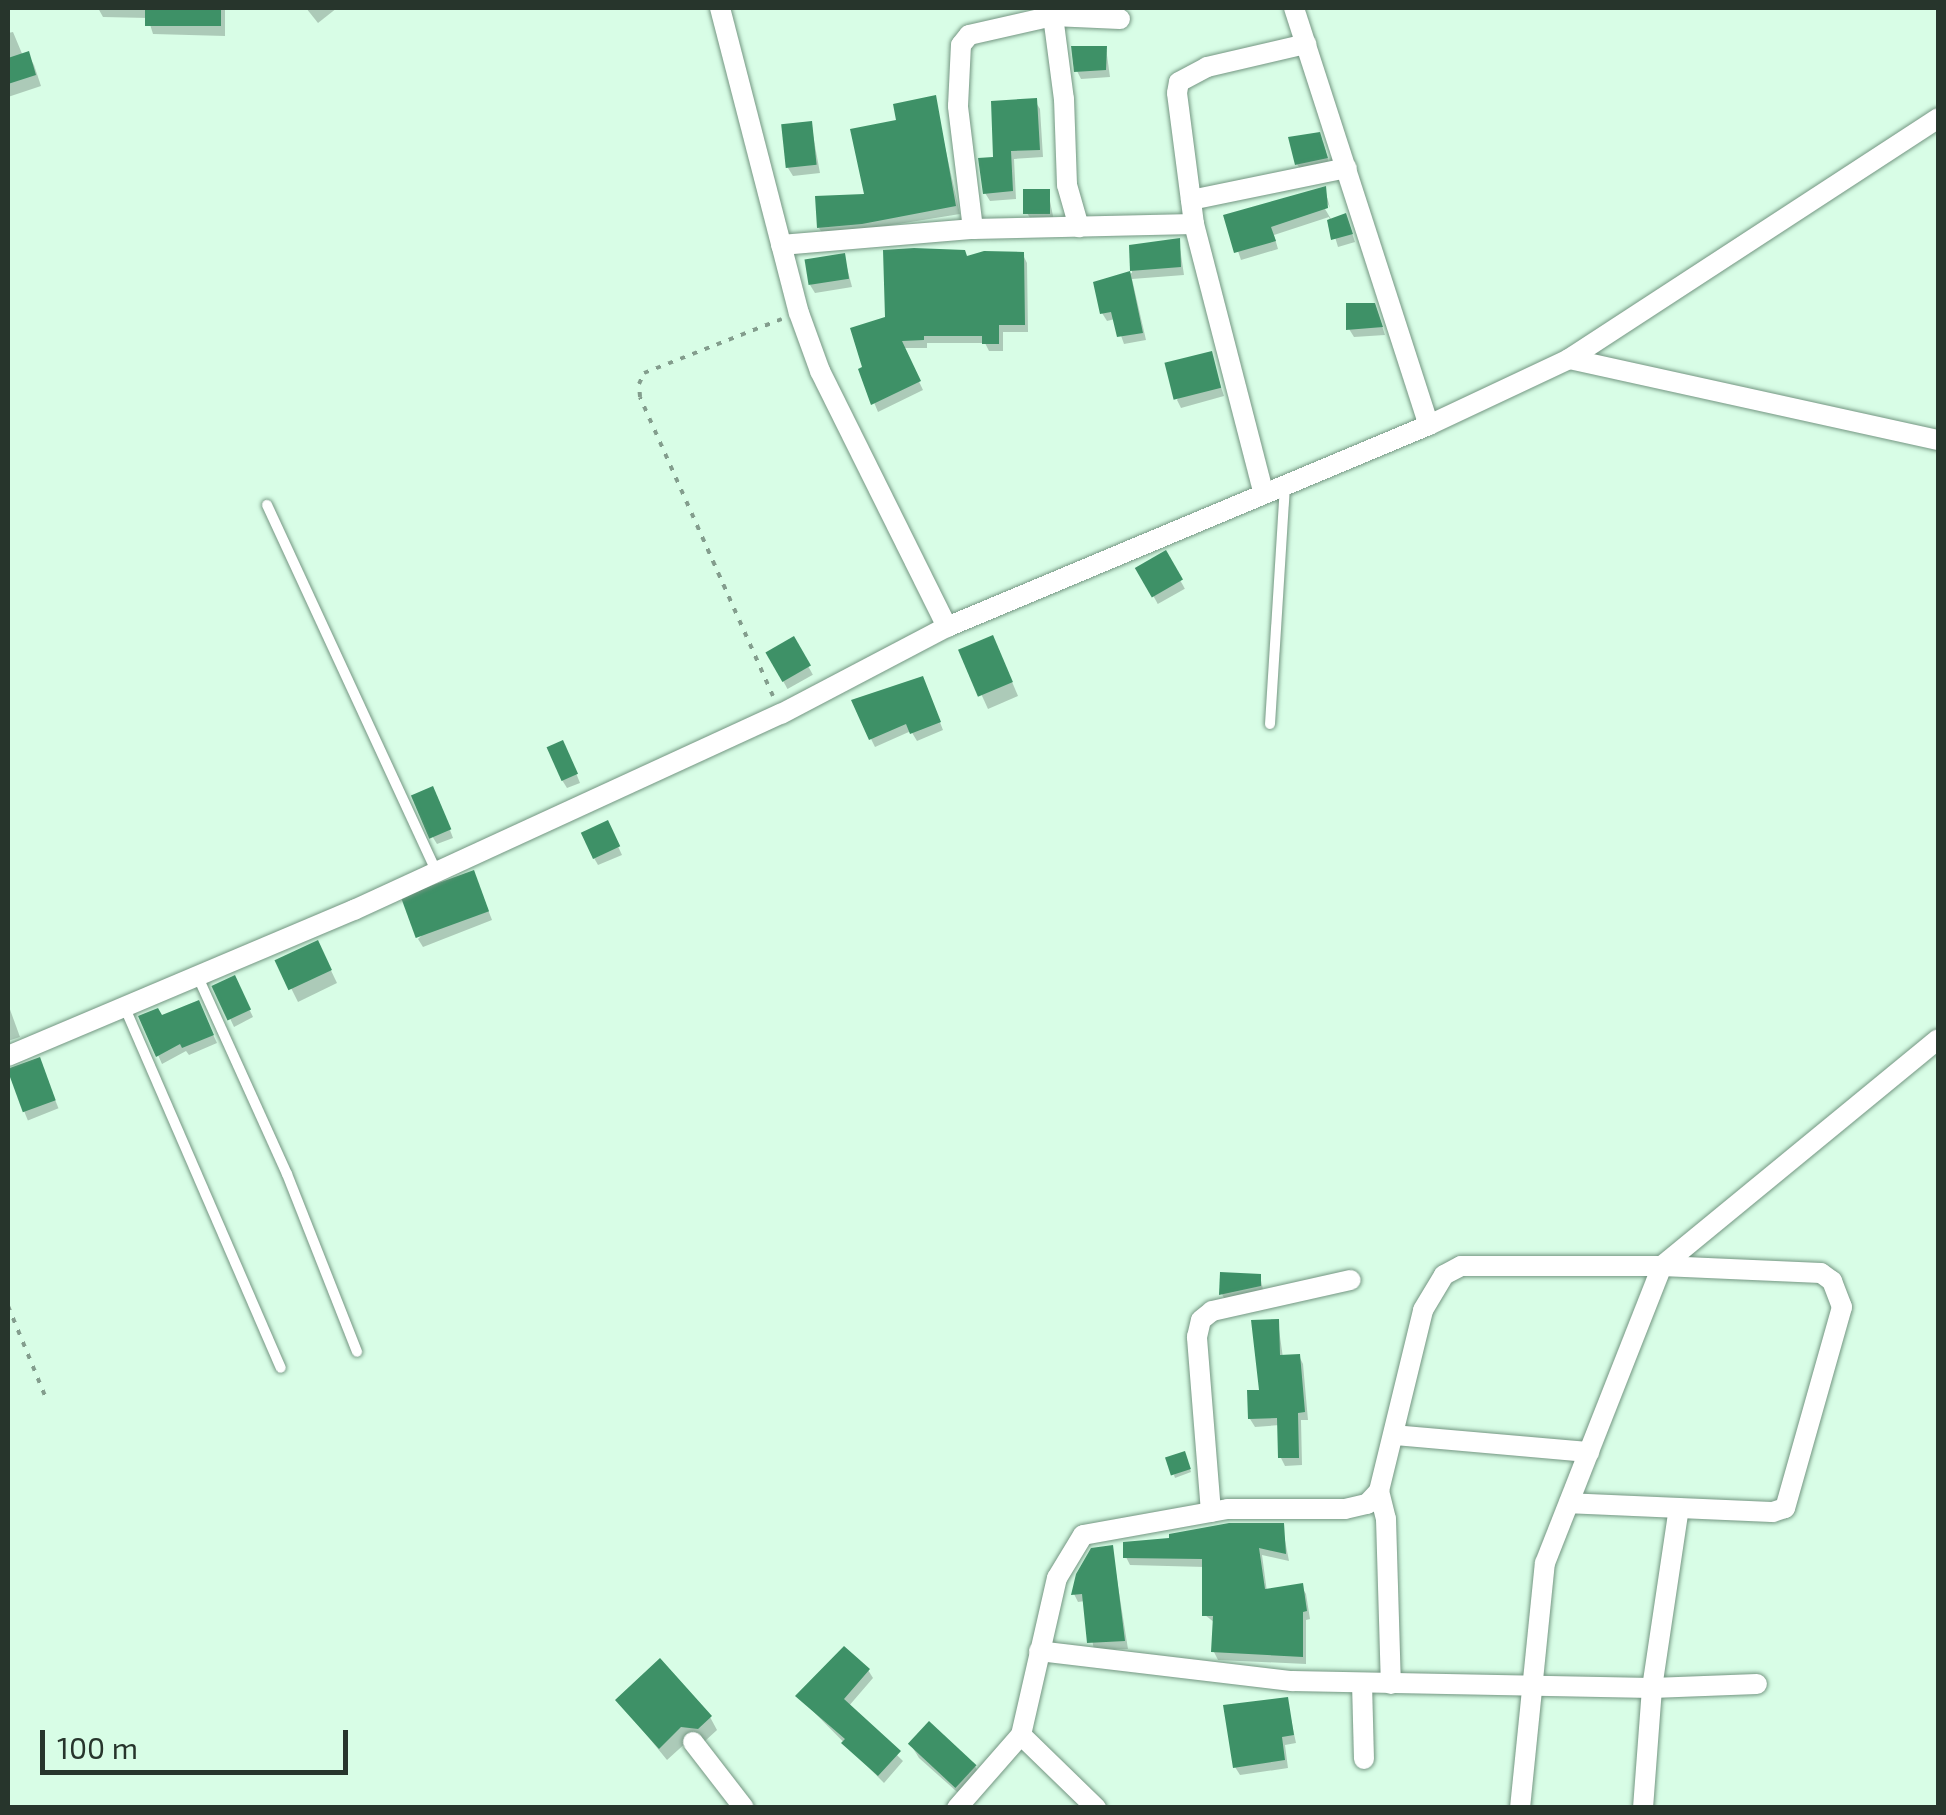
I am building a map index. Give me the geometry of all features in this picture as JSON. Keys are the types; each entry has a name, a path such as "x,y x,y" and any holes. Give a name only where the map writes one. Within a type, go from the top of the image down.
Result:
{"street":[{"path":"720,8 799,312 820,371 947,627"},
{"path":"1294,8 1428,425"},
{"path":"974,229 958,106 961,45 969,35 1053,16 1120,19"},
{"path":"1053,16 1064,99 1067,184 1079,227"},
{"path":"1263,491 1194,224 1179,82 1208,67 1306,44"},
{"path":"8,1056 436,871 781,714 947,627 1263,491 1428,425 1569,359 1938,118"},
{"path":"1191,200 1348,168"},
{"path":"781,245 974,229 1194,224"},
{"path":"1569,359 1938,440"},
{"path":"1520,1808 1545,1563 1662,1266 1938,1039"},
{"path":"957,1808 1022,1735 1056,1578 1083,1536 1211,1512 1345,1509 1367,1504 1379,1491 1424,1310 1444,1274 1460,1266 1662,1266 1821,1273 1842,1300 1785,1508 1772,1512 1569,1502"},
{"path":"1211,1512 1196,1338 1201,1320 1212,1311 1351,1280"},
{"path":"1394,1434 1589,1452"},
{"path":"1379,1491 1386,1519 1392,1684"},
{"path":"1643,1808 1652,1688 1678,1508"},
{"path":"1039,1651 1292,1680 1652,1688 1757,1684"},
{"path":"1362,1683 1364,1759"},
{"path":"1022,1735 1096,1808"},
{"path":"694,1742 744,1808"}],"lane":[{"path":"1270,724 1285,482"},
{"path":"267,504 436,871"},
{"path":"197,976 287,1174 356,1352"},
{"path":"125,1007 281,1368"}],"path":[{"path":"781,714 640,396 639,384 644,373 799,312"},
{"path":"8,1306 46,1398"}],"building":[{"path":"145,8 221,8 221,26 145,26"},
{"path":"1071,46 1107,46 1106,70 1074,72"},
{"path":"29,51 36,75 8,84 8,58"},
{"path":"936,95 956,206 862,224 817,228 815,196 864,194 850,129 896,120 893,104"},
{"path":"1037,98 1040,150 1011,151 1013,191 983,194 978,158 993,157 991,101"},
{"path":"812,121 817,165 786,168 781,124"},
{"path":"1320,132 1328,158 1295,165 1288,137"},
{"path":"1326,186 1328,208 1271,227 1276,241 1234,253 1223,215"},
{"path":"1023,189 1050,189 1050,214 1023,214"},
{"path":"1346,213 1353,234 1331,240 1327,220"},
{"path":"1180,238 1181,267 1130,271 1129,245"},
{"path":"883,250 965,250 967,256 984,251 1024,252 1025,325 999,325 999,344 982,344 982,336 924,336 924,340 902,341 921,381 871,405 858,369 862,367 850,328 885,317"},
{"path":"845,253 849,279 809,285 805,259"},
{"path":"1130,271 1143,333 1117,337 1111,312 1100,314 1093,282"},
{"path":"1346,303 1375,303 1383,327 1346,330"},
{"path":"1212,351 1221,388 1174,400 1164,363"},
{"path":"1166,550 1183,579 1152,597 1135,568"},
{"path":"993,635 1013,682 978,697 958,650"},
{"path":"794,636 811,665 782,682 765,652"},
{"path":"923,676 941,722 910,734 906,724 869,740 851,700"},
{"path":"563,740 578,774 562,781 547,747"},
{"path":"433,786 451,829 429,839 411,795"},
{"path":"608,820 620,846 593,859 581,833"},
{"path":"474,870 489,911 416,938 401,897"},
{"path":"318,940 332,970 288,990 274,960"},
{"path":"235,975 251,1009 227,1020 211,986"},
{"path":"199,1000 214,1035 182,1048 180,1044 156,1057 138,1016 158,1008 162,1015"},
{"path":"40,1057 56,1100 23,1112 8,1069"},
{"path":"1220,1272 1261,1274 1261,1286 1219,1295"},
{"path":"1279,1319 1280,1355 1300,1354 1305,1412 1298,1413 1299,1458 1278,1458 1277,1418 1248,1419 1247,1390 1259,1390 1251,1320"},
{"path":"1185,1451 1191,1469 1171,1476 1165,1457"},
{"path":"1229,1523 1284,1523 1286,1554 1259,1548 1265,1589 1303,1583 1307,1611 1303,1612 1303,1657 1211,1652 1213,1616 1202,1616 1202,1559 1123,1558 1123,1542 1169,1538 1169,1534"},
{"path":"1113,1545 1125,1641 1087,1643 1082,1594 1071,1595 1076,1574 1091,1548"},
{"path":"844,1646 870,1669 844,1699 901,1751 878,1776 841,1743 845,1739 795,1696"},
{"path":"660,1658 712,1716 698,1729 681,1727 659,1749 615,1700"},
{"path":"1288,1697 1294,1735 1282,1737 1285,1760 1233,1768 1223,1705"},
{"path":"929,1721 977,1765 955,1788 908,1744"}]}
